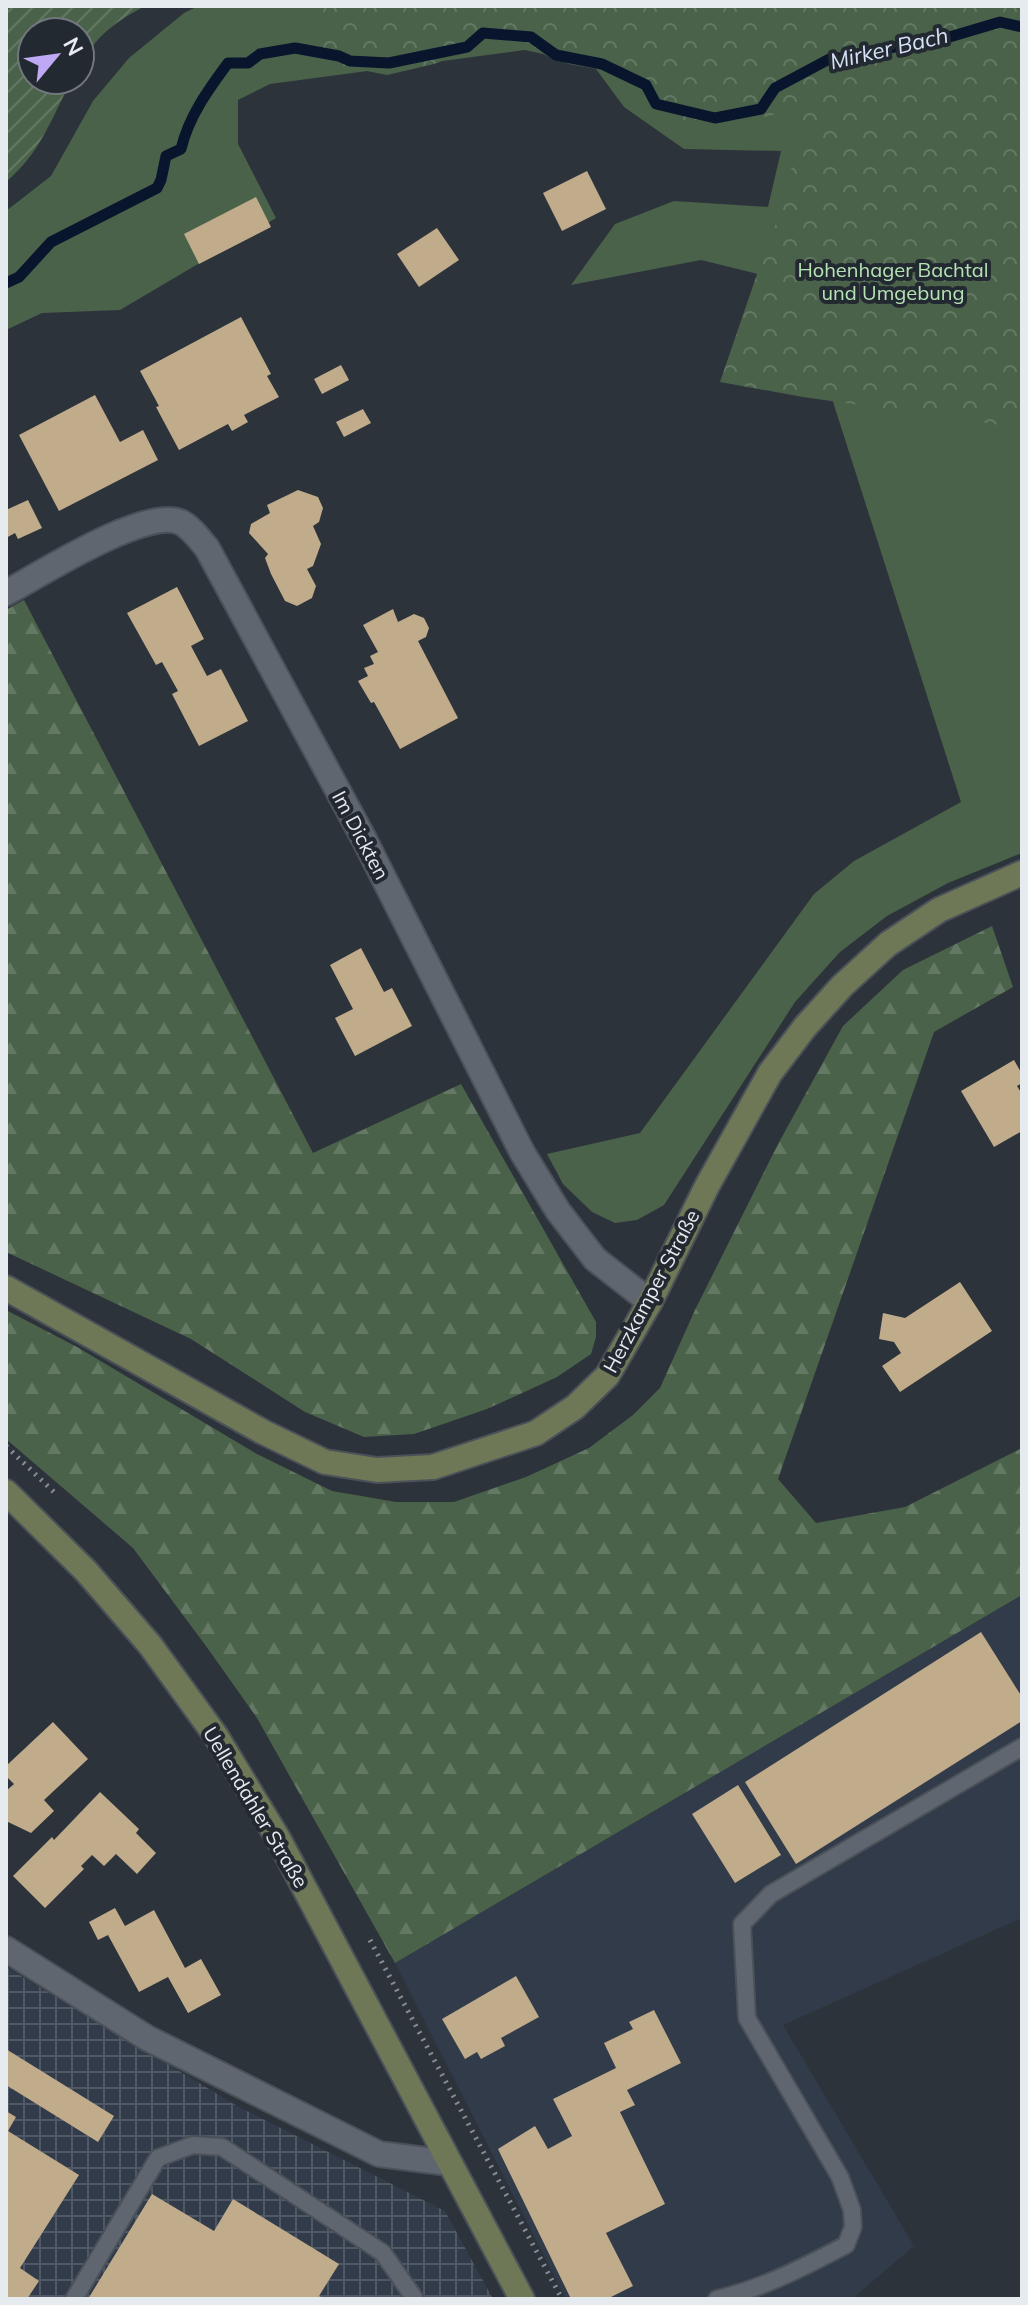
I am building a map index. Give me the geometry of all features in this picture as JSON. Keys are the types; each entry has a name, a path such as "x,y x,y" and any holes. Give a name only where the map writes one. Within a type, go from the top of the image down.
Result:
{"main road":[{"name":"Herzkamper Straße","path":"6,1288 263,1432 325,1462 377,1470 433,1467 536,1433 575,1407 607,1376 650,1302 707,1186 763,1085 805,1027 842,986 888,944 939,910 1022,873"},
{"name":"Uellendahler Straße","path":"6,1492 86,1571 123,1613 216,1736 279,1840 522,2299"}],"street":[{"name":"Im Dickten","path":"6,593 82,550 148,522 180,522 196,535 207,548 364,839 522,1152 558,1211 595,1259 650,1302"},
{"path":"6,1949 147,2038 379,2154 449,2163"}],"lane":[{"path":"717,2299 750,2292 846,2245 853,2227 852,2210 840,2177 747,2018 742,1924 771,1894 1022,1747"},
{"path":"74,2299 158,2158 193,2145 222,2147 383,2253 415,2299"}],"shaded area":[{"path":"1022,1595 1022,1918 783,2025 914,2246 852,2299 566,2299 395,1963"},
{"path":"6,1967 239,2107 445,2211 493,2299 6,2299"}],"green space":[{"path":"6,6 145,6 108,30 96,42 96,16 16,16 16,96 64,96 37,147 6,182"},
{"path":"198,6 1022,6 1022,853 948,883 887,916 840,952 795,1002 664,1205 637,1220 615,1223 592,1212 563,1184 547,1154 640,1133 814,894 854,861 961,802 795,283 701,260 571,285 615,224 674,201 768,207 781,151 684,149 624,107 593,65 525,50 270,84 238,100 238,144 276,218 120,310 42,313 6,330 6,211 51,176 93,101 129,58 184,13"},
{"name":"Hohenhager Bachtal und Umgebung","path":"317,6 1022,6 1022,428 720,382 767,245 764,241 781,217 804,108 710,129 692,126 638,87 597,69 547,56 513,34 489,34 471,50 434,64 387,75 347,67 330,73 320,65"},
{"path":"24,600 313,1153 461,1084 596,1322 591,1354 557,1377 487,1409 414,1434 364,1437 305,1412 191,1339 6,1252 6,610"},
{"path":"992,926 1013,987 934,1032 778,1479 816,1523 905,1507 1022,1448 1022,1595 395,1963 257,1718 206,1646 133,1548 6,1439 6,1310 77,1347 257,1454 332,1491 396,1502 454,1502 526,1477 589,1448 633,1415 660,1388 695,1310 778,1144 843,1026 903,970"}],"building":[{"path":"587,171 606,209 562,231 543,193"},
{"path":"256,197 271,227 199,264 184,234"},
{"path":"437,228 459,260 419,287 397,254"},
{"path":"241,317 271,374 267,376 279,397 244,415 248,422 232,431 228,424 179,450 140,371"},
{"path":"341,365 349,380 322,394 314,379"},
{"path":"95,395 120,442 143,430 158,460 59,511 19,435"},
{"path":"363,409 371,423 344,437 336,422"},
{"path":"298,490 318,497 323,508 319,522 313,526 321,544 313,566 307,569 316,586 312,598 297,606 285,601 265,558 268,554 249,533 251,524 270,513 267,505"},
{"path":"28,500 42,528 18,539 15,533 6,538 6,510"},
{"path":"177,587 204,639 191,646 207,676 221,669 248,721 199,746 172,694 178,691 162,662 156,665 127,613"},
{"path":"393,609 398,622 414,614 424,618 429,628 426,637 418,641 458,718 400,749 374,702 371,703 358,681 368,676 364,668 374,664 370,656 378,652 363,625"},
{"path":"361,948 384,992 392,988 412,1026 355,1056 335,1018 353,1009 330,965"},
{"path":"1014,1060 1022,1074 1022,1083 1017,1086 1022,1094 1022,1131 994,1147 961,1091"},
{"path":"960,1282 992,1331 900,1392 882,1366 901,1353 894,1342 879,1339 883,1313 905,1318"},
{"path":"981,1632 1022,1697 1022,1721 796,1864 745,1782"},
{"path":"53,1722 88,1759 44,1800 54,1811 31,1833 6,1821 6,1791 14,1784 6,1776 6,1766"},
{"path":"738,1785 781,1855 735,1883 692,1814"},
{"path":"100,1792 139,1829 136,1833 156,1853 137,1874 116,1854 104,1866 92,1855 81,1866 84,1869 45,1908 13,1876 52,1837 54,1840"},
{"path":"115,1908 125,1926 154,1910 185,1968 201,1959 221,1995 188,2013 168,1977 139,1992 108,1935 98,1940 89,1922"},
{"path":"516,1976 539,2017 501,2038 505,2046 481,2059 477,2052 465,2059 442,2019"},
{"path":"654,2010 681,2063 627,2090 635,2105 620,2112 665,2204 606,2233 633,2286 607,2299 571,2299 498,2149 535,2126 548,2149 572,2136 553,2099 616,2068 604,2043 633,2029 629,2022"},
{"path":"6,2049 114,2116 98,2142 6,2085"},
{"path":"6,2111 16,2117 8,2131 79,2175 20,2268 39,2281 27,2299 6,2299"},
{"path":"152,2194 214,2231 233,2199 339,2264 319,2296 325,2299 88,2299"}],"waterway":[{"name":"Mirker Bach","path":"6,283 19,277 51,242 157,188 166,156 181,149 194,114 228,63 248,63 260,54 295,48 350,61 389,63 467,47 483,33 531,37 556,55 602,64 646,85 656,104 715,118 761,109 775,88 833,57 848,60 881,49 936,41 1000,22 1022,27"}]}
